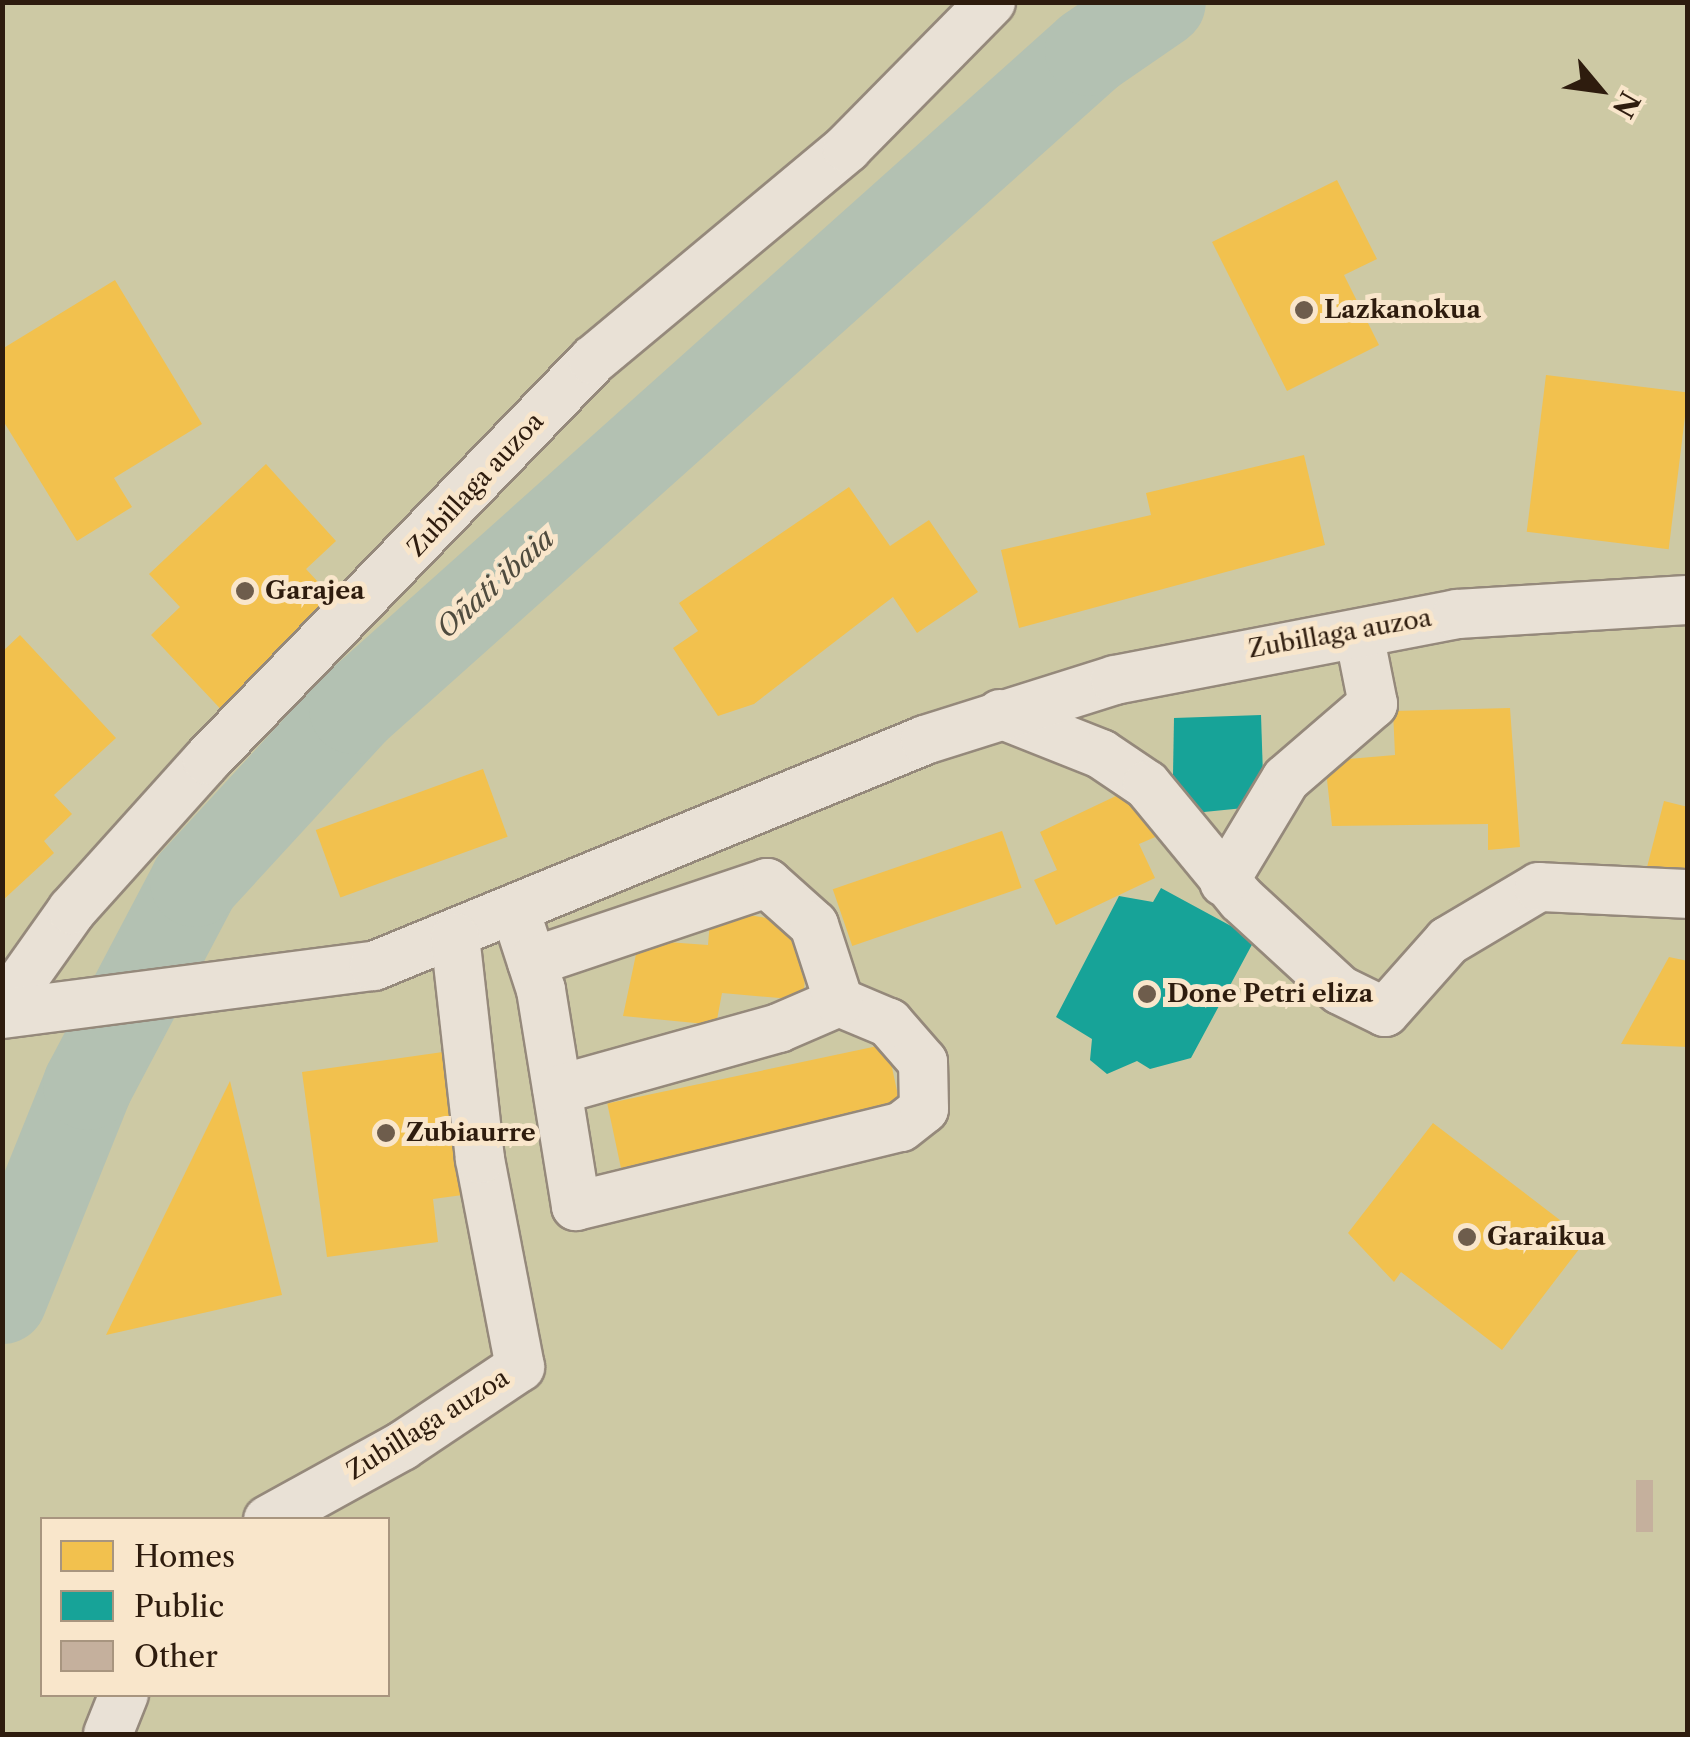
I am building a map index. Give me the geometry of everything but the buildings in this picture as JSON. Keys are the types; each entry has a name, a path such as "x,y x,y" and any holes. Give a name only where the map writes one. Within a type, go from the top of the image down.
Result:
{"street":[{"name":"Zubillaga auzoa","path":"2,1012 72,910 207,760 593,360 847,148 991,2"},
{"name":"Zubillaga auzoa","path":"2,1012 264,984 374,966 456,937 1000,714 1360,628 1688,600"},
{"path":"1224,882 1286,779 1373,704 1363,654"},
{"path":"1000,714 1101,754 1146,784 1224,882 1340,990 1385,1012 1448,941 1538,887 1688,894"},
{"path":"532,962 768,882 814,925 838,1002"},
{"path":"516,912 532,962 576,1206 901,1128 924,1108 923,1062 889,1024 838,1002 779,1028 557,1090"},
{"name":"Zubillaga auzoa","path":"273,1517 402,1446 520,1366 477,1142 456,937"},
{"path":"108,1734 123,1697"}],"shaded area":[{"path":"3,3 1687,3 1687,1734 3,1734"}],"waterway":[{"name":"Oñati ibaia","path":"2,1299 88,1085 195,882 354,709 1090,51 1161,2"}],"place":[{"name":"Lazkanokua","path":"1304,310"},
{"name":"Garajea","path":"245,591"},
{"name":"Done Petri eliza","path":"1147,994"},
{"name":"Zubiaurre","path":"386,1133"},
{"name":"Garaikua","path":"1467,1237"}]}
